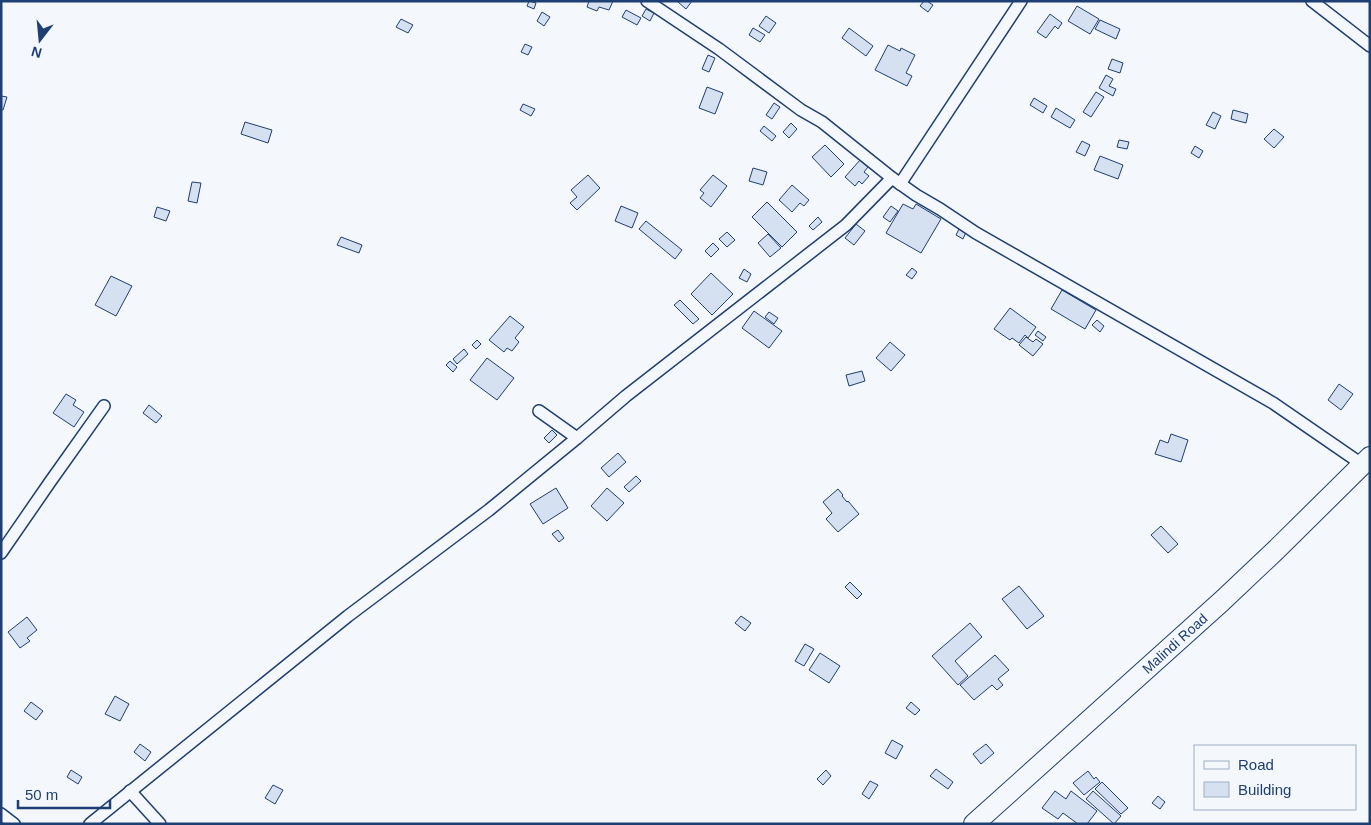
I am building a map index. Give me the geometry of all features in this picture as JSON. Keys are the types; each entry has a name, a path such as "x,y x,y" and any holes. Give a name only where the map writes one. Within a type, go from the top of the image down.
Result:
{"highway":[{"name":"Malindi Road","path":"974,824 1222,601 1368,464"}],"street":[{"path":"647,1 719,49 801,110 822,122 916,195 976,233 1272,403 1368,464"},
{"path":"90,824 348,616 472,523 626,396 673,361 696,340 846,225 896,181 1021,1"},
{"path":"1312,1 1370,46"},
{"path":"1,553 104,406"},
{"path":"539,411 577,438"},
{"path":"130,791 160,824"},
{"path":"1,814 14,824"}],"building":[{"path":"529,1 536,3 534,9 527,6"},
{"path":"589,1 613,1 609,10 599,7 597,11 587,7"},
{"path":"679,1 692,1 686,9"},
{"path":"924,1 933,5 928,12 920,6"},
{"path":"1077,6 1099,19 1090,34 1068,21"},
{"path":"646,9 654,13 650,21 642,16"},
{"path":"626,10 641,18 637,25 622,17"},
{"path":"542,12 550,17 544,26 537,21"},
{"path":"1050,14 1062,23 1058,29 1055,26 1046,38 1037,32"},
{"path":"766,16 776,23 769,33 759,26"},
{"path":"401,19 413,25 408,33 396,27"},
{"path":"1100,20 1120,29 1116,39 1095,29"},
{"path":"753,28 765,35 760,42 749,35"},
{"path":"849,28 873,46 866,56 842,38"},
{"path":"525,44 532,47 528,55 521,52"},
{"path":"888,45 900,51 901,48 915,55 906,73 912,76 907,86 875,70"},
{"path":"708,55 715,58 709,72 702,69"},
{"path":"1112,59 1123,63 1120,73 1108,69"},
{"path":"1106,75 1113,79 1109,86 1116,89 1113,96 1099,88"},
{"path":"707,87 723,93 715,114 699,108"},
{"path":"1096,92 1104,97 1091,117 1083,112"},
{"path":"1,96 7,97 3,110 1,109"},
{"path":"1034,98 1047,106 1043,113 1030,105"},
{"path":"774,103 780,107 772,119 766,115"},
{"path":"523,104 535,109 531,116 520,110"},
{"path":"1056,108 1075,120 1070,128 1051,117"},
{"path":"1233,110 1248,114 1246,123 1231,119"},
{"path":"1213,112 1221,116 1215,129 1206,125"},
{"path":"245,122 272,130 268,143 241,134"},
{"path":"791,123 797,129 789,138 783,132"},
{"path":"764,126 776,136 772,141 760,131"},
{"path":"1274,129 1284,137 1274,148 1264,139"},
{"path":"1119,140 1129,142 1127,149 1117,147"},
{"path":"1082,141 1090,145 1085,156 1076,152"},
{"path":"825,145 844,164 831,177 812,157"},
{"path":"1195,146 1203,151 1199,158 1191,153"},
{"path":"1100,156 1123,165 1118,179 1094,170"},
{"path":"860,160 868,167 864,172 869,176 862,184 859,181 855,186 845,177"},
{"path":"753,168 767,172 763,185 749,181"},
{"path":"588,175 600,188 577,210 570,203 577,197 571,190"},
{"path":"713,175 727,186 711,207 700,198 704,193 700,190"},
{"path":"192,182 201,183 197,203 188,201"},
{"path":"792,185 809,200 804,206 800,203 792,212 779,200"},
{"path":"767,202 797,232 782,247 752,217"},
{"path":"903,204 913,209 916,204 941,219 921,253 886,233"},
{"path":"621,206 638,213 632,228 615,221"},
{"path":"891,206 898,211 890,222 883,217"},
{"path":"157,207 170,211 166,221 154,217"},
{"path":"818,217 822,222 813,230 809,226"},
{"path":"646,221 682,250 675,259 639,229"},
{"path":"856,224 865,231 854,245 845,238"},
{"path":"960,227 967,230 963,239 956,235"},
{"path":"727,232 735,240 727,247 719,239"},
{"path":"768,234 781,248 770,257 758,243"},
{"path":"341,237 362,245 359,253 337,245"},
{"path":"713,243 719,249 711,257 705,251"},
{"path":"912,268 917,272 912,279 906,275"},
{"path":"744,269 751,274 747,282 739,278"},
{"path":"711,273 733,294 712,315 691,294"},
{"path":"111,276 132,286 116,316 95,305"},
{"path":"1062,290 1096,310 1085,329 1051,309"},
{"path":"680,300 699,319 693,324 674,305"},
{"path":"1010,308 1036,327 1028,338 1025,335 1019,343 1012,338 1010,340 994,329"},
{"path":"754,311 782,331 769,348 742,328"},
{"path":"769,312 778,318 774,324 765,317"},
{"path":"510,316 524,327 515,338 519,342 512,351 507,348 504,352 489,340"},
{"path":"1097,320 1104,326 1100,332 1092,325"},
{"path":"1038,331 1046,337 1043,341 1035,335"},
{"path":"1026,337 1033,342 1036,339 1043,344 1033,356 1019,345"},
{"path":"477,340 481,344 476,349 472,345"},
{"path":"890,342 905,355 891,371 876,358"},
{"path":"464,349 468,354 457,364 453,359"},
{"path":"487,358 514,378 497,400 470,380"},
{"path":"450,361 457,367 453,372 446,365"},
{"path":"862,371 865,381 849,386 846,375"},
{"path":"1339,384 1353,394 1341,410 1328,400"},
{"path":"66,394 76,400 73,405 84,412 74,427 53,413"},
{"path":"149,405 162,416 156,423 143,413"},
{"path":"552,430 557,435 549,443 544,438"},
{"path":"1171,434 1188,440 1181,462 1155,454 1160,440 1168,443"},
{"path":"618,453 626,462 609,477 601,468"},
{"path":"636,476 641,481 629,492 624,487"},
{"path":"556,488 568,508 543,524 530,504"},
{"path":"607,488 624,503 607,521 591,506"},
{"path":"838,489 859,514 838,532 826,519 832,513 823,502"},
{"path":"1161,526 1178,544 1168,553 1151,535"},
{"path":"558,530 564,538 559,542 552,534"},
{"path":"850,582 862,594 857,599 845,587"},
{"path":"1019,586 1044,616 1027,629 1002,599"},
{"path":"741,616 751,623 745,631 735,623"},
{"path":"27,617 37,630 27,638 30,641 20,648 8,632"},
{"path":"970,623 982,637 955,661 968,676 958,685 932,656"},
{"path":"805,644 814,649 804,666 795,661"},
{"path":"820,653 840,666 829,683 809,670"},
{"path":"995,655 1009,670 998,679 1003,685 997,690 992,685 974,700 960,685"},
{"path":"115,696 129,704 120,721 105,714"},
{"path":"31,702 43,711 36,720 24,711"},
{"path":"911,702 920,710 915,715 906,708"},
{"path":"892,740 903,746 896,759 885,753"},
{"path":"140,744 151,752 145,761 134,752"},
{"path":"986,744 994,753 981,764 973,754"},
{"path":"936,769 953,782 948,789 930,776"},
{"path":"71,770 82,777 78,784 67,777"},
{"path":"826,770 831,776 823,785 817,779"},
{"path":"1088,771 1094,779 1096,777 1100,782 1084,795 1073,783"},
{"path":"870,781 878,785 869,799 862,794"},
{"path":"1102,782 1128,808 1121,814 1095,789"},
{"path":"273,785 283,790 275,804 265,798"},
{"path":"1055,791 1066,799 1071,791 1097,811 1087,824 1078,824 1063,813 1058,819 1042,808"},
{"path":"1093,791 1121,816 1114,824 1086,799"},
{"path":"1158,796 1165,802 1160,809 1152,803"}]}
